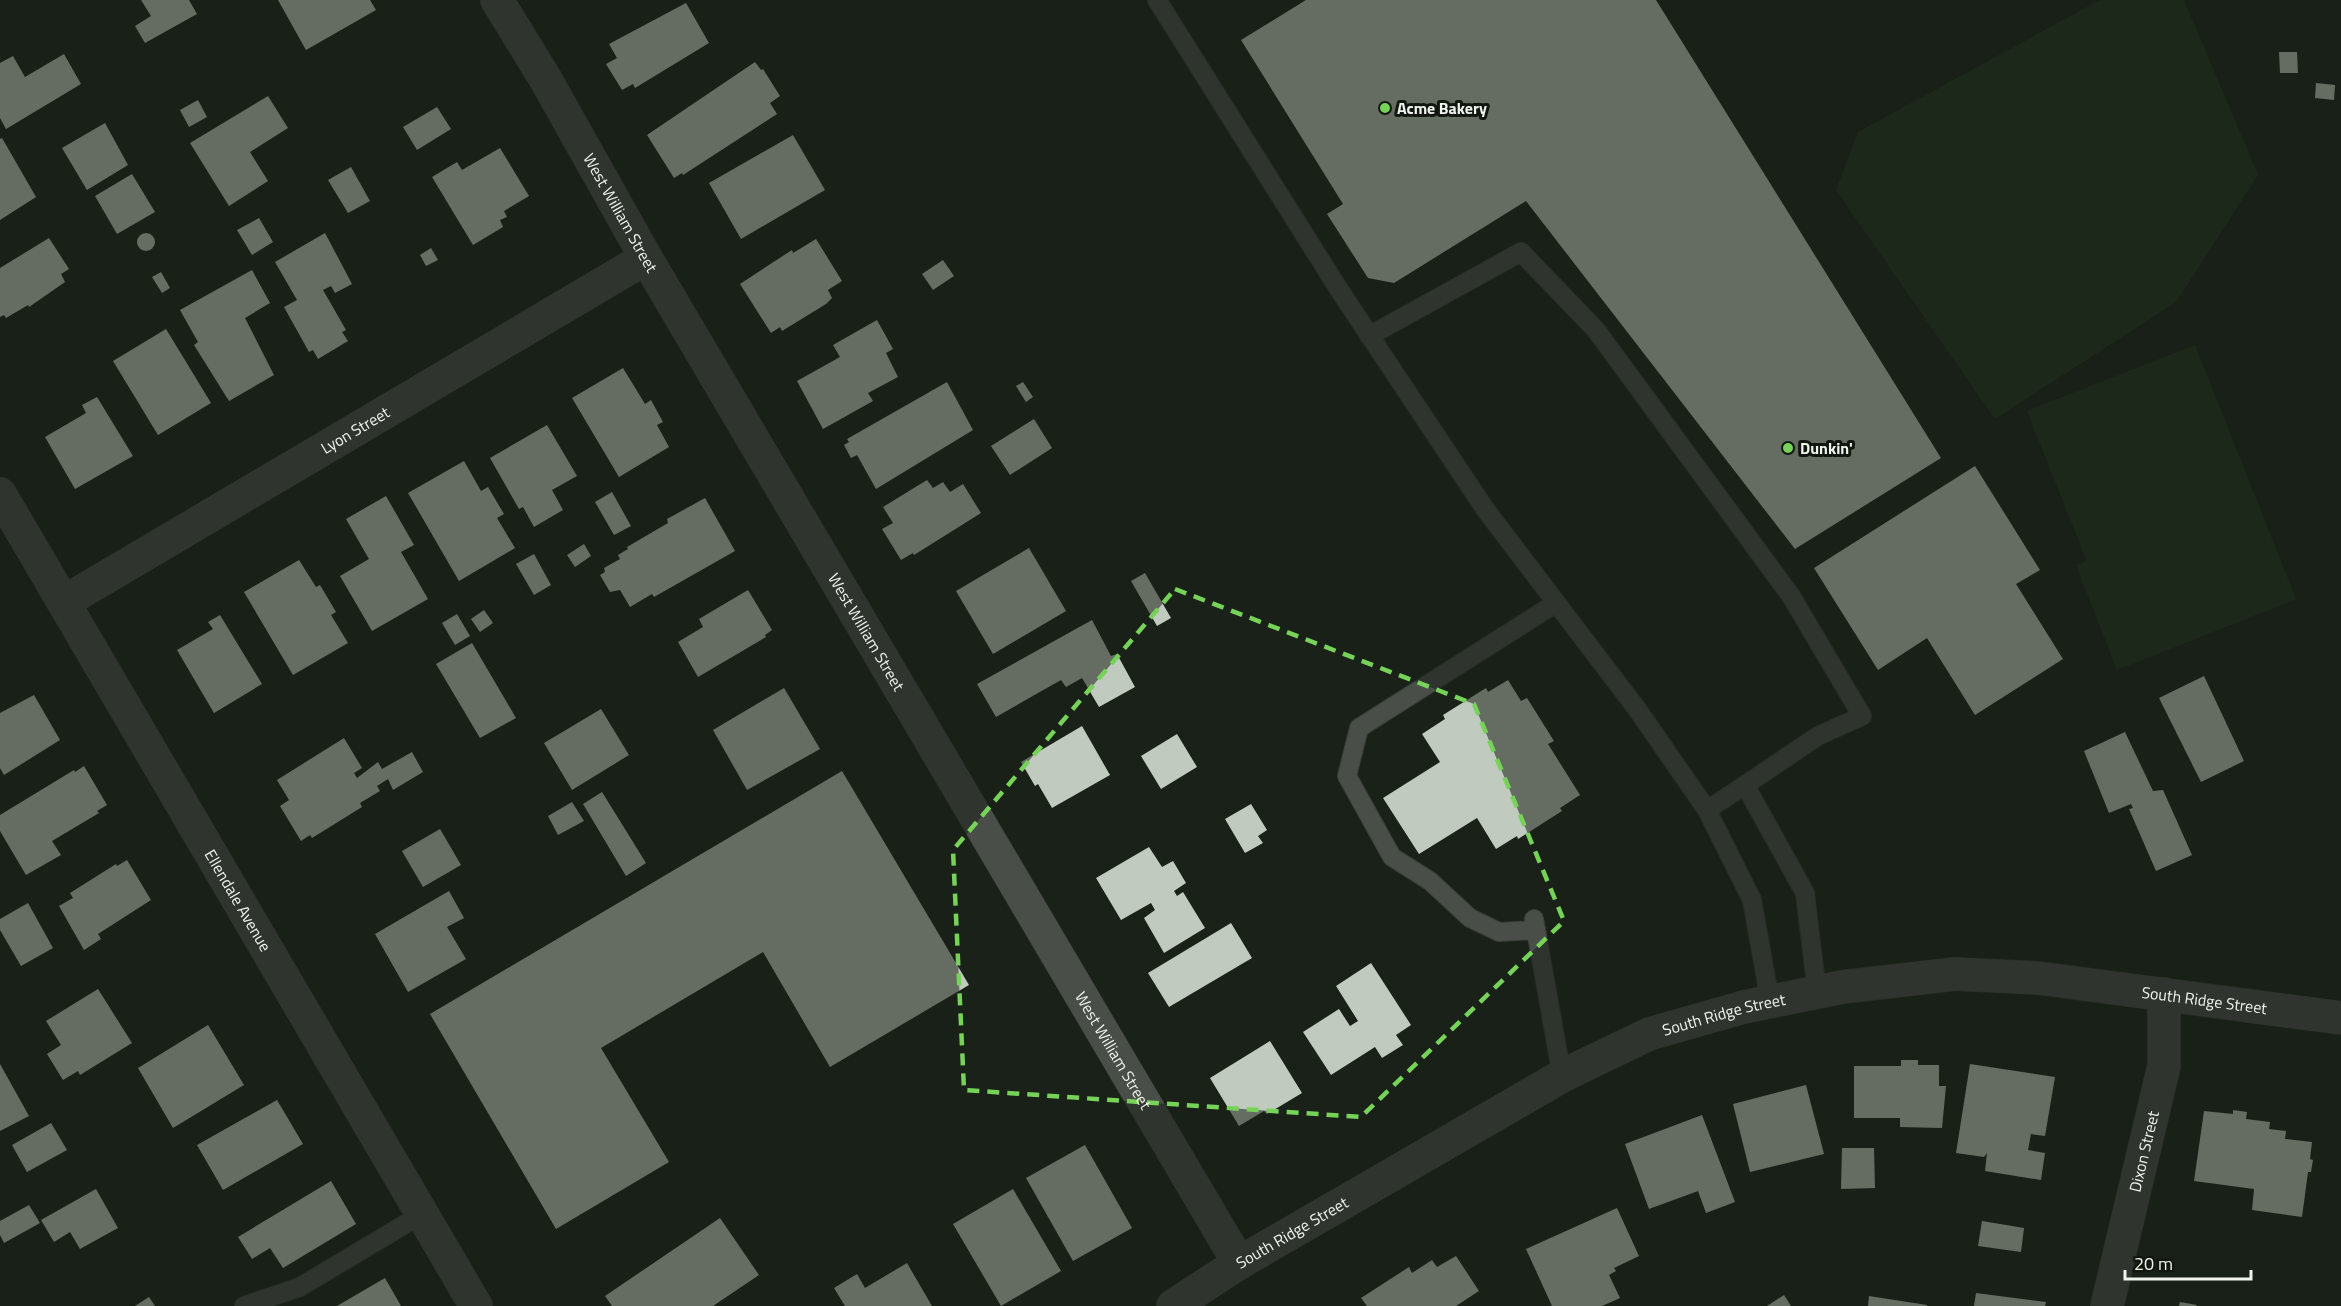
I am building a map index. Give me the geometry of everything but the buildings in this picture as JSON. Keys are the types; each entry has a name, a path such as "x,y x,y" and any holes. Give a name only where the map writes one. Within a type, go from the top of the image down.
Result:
{"street":[{"name":"West William Street","path":"497,0 546,80 646,258 1239,1263"},
{"name":"Lyon Street","path":"64,602 646,258"},
{"name":"Ellendale Avenue","path":"0,494 476,1306"},
{"name":"South Ridge Street","path":"1173,1306 1239,1263 1562,1076 1649,1034 1770,1001 1817,992 1954,974 2038,978 2341,1018"},
{"name":"Dixon Street","path":"2107,1306 2164,1066 2164,994"}],"lane":[{"path":"1157,0 1369,336 1488,514 1637,709 1707,810 1752,900 1770,1001"},
{"path":"1369,336 1521,252 1596,330 1791,596 1862,716 1818,736 1707,810"},
{"path":"1556,603 1359,728 1347,776 1392,857 1430,881 1470,918 1499,932 1535,924 1562,1076"},
{"path":"1745,785 1805,893 1817,992"},
{"path":"244,1306 300,1287 422,1214"}],"highlighted area":[{"path":"1175,589 1474,704 1564,921 1361,1117 964,1090 953,850"}],"green space":[{"path":"2100,0 2184,0 2258,175 2176,302 1995,419 1836,190 1858,132"},
{"path":"2195,345 2296,599 2117,670 2076,565 2087,561 2027,411"}],"place":[{"name":"Acme Bakery","path":"1385,108"},
{"name":"Dunkin'","path":"1788,448"}]}
